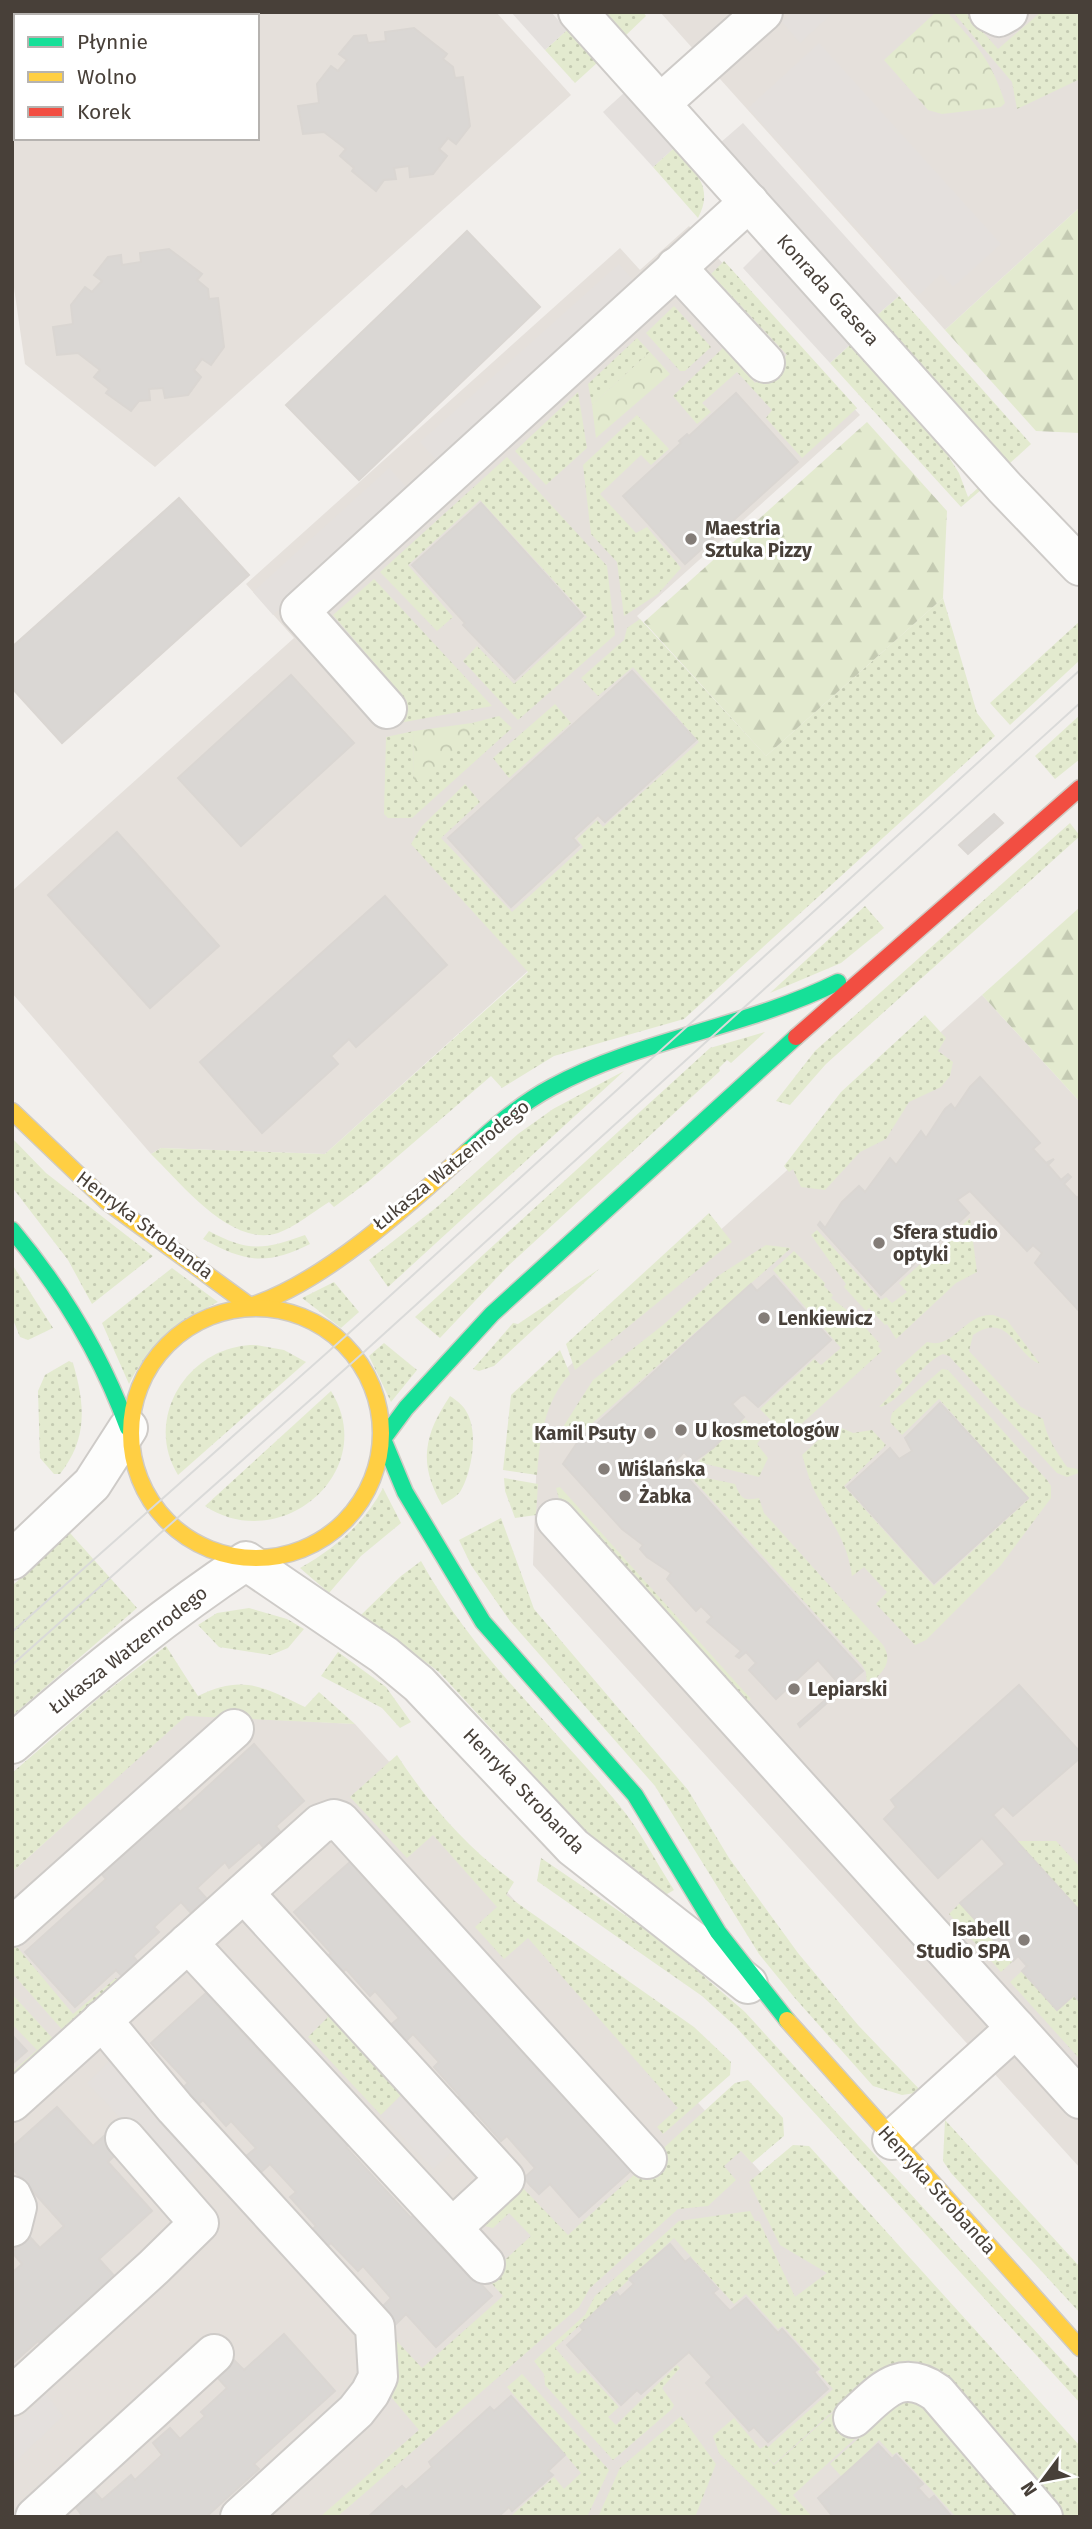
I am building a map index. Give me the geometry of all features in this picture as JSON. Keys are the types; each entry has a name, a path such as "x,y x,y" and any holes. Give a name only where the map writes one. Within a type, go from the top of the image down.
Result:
{"street":[{"name":"Konrada Grasera","path":"578,12 1005,488 1080,566"},
{"path":"661,103 763,12"},
{"path":"989,12 999,17 1008,12"},
{"path":"387,709 300,611 749,202"},
{"path":"676,267 765,363"},
{"name":"Łukasza Watzenrodego","path":"383,1439 406,1408 492,1314 894,948 1080,788"},
{"name":"Łukasza Watzenrodego","path":"250,1306 279,1297 298,1287 422,1192 509,1113 551,1087 596,1065 757,1016 819,993 894,948"},
{"name":"Henryka Strobanda","path":"12,1111 90,1187 140,1226 224,1283 250,1306"},
{"path":"12,1230 81,1326 119,1400 128,1428 135,1465 161,1513 201,1546 246,1561 300,1550 339,1527 369,1487 383,1439 379,1412 370,1386 338,1343 322,1328 289,1311 250,1306 202,1321 168,1345 146,1373 128,1428 92,1484 12,1560"},
{"name":"Henryka Strobanda","path":"383,1439 405,1492 483,1622 635,1795 663,1836 718,1932 795,2030 1080,2348"},
{"path":"555,1519 1016,2028 1075,2084"},
{"name":"Łukasza Watzenrodego","path":"12,1744 94,1672 246,1561"},
{"name":"Henryka Strobanda","path":"246,1561 384,1655 419,1684 573,1847 702,1945 795,2030"},
{"path":"12,1927 233,1729"},
{"path":"12,2102 328,1819 340,1821 647,2159"},
{"path":"244,1893 505,2179 452,2228"},
{"path":"188,1943 485,2264"},
{"path":"102,2020 243,2182 375,2327 378,2377 370,2393 356,2412 240,2517"},
{"path":"892,2140 1016,2028"},
{"path":"125,2138 199,2223"},
{"path":"12,2396 243,2182"},
{"path":"12,2196 18,2207 12,2227"},
{"path":"35,2517 214,2354"},
{"path":"853,2418 895,2384 910,2381 923,2384 945,2403 1043,2517"}],"shaded area":[{"path":"12,12 496,12 571,95 155,467 25,364 12,274"},
{"path":"511,12 551,12 567,30 545,50"},
{"path":"660,12 1080,12 1080,207 945,330"},
{"path":"792,12 834,12 800,43 782,22"},
{"path":"819,43 1001,244 953,287 941,274 918,296 748,108"},
{"path":"624,93 674,148 653,167 603,112"},
{"path":"743,123 899,296 876,316 720,143"},
{"path":"689,226 860,415 637,616 766,756 325,1154 161,1148 151,1154 12,993 12,891 294,638 246,584 620,248 640,270"},
{"path":"765,246 853,342 830,363 743,268"},
{"path":"619,264 638,286 440,464 420,442"},
{"path":"389,468 409,490 273,615 253,592"},
{"path":"982,995 1080,1102 1080,2168 533,1565 539,1393"},
{"path":"186,1715 355,1724 1073,2517 12,2517 12,1872"},
{"path":"112,2059 204,2162 181,2181 87,2083"},
{"path":"401,2096 453,2151 433,2169 381,2115"},
{"path":"46,2394 63,2416 12,2465 12,2426"}],"green space":[{"path":"600,12 643,12 646,16 623,38"},
{"path":"936,12 947,12 982,54 1000,88 1005,103 1001,107 942,114 928,110 884,60"},
{"path":"953,12 965,12 998,49 1041,12 1080,12 1080,79 1017,109 1012,82"},
{"path":"567,30 597,63 575,83 545,50"},
{"path":"674,148 695,172 703,188 703,207 698,218 653,167"},
{"path":"1080,207 1080,433 1036,431 945,330"},
{"path":"724,261 857,408 802,458 766,418 772,410 737,372 702,403 711,412 697,424 673,396 723,348 755,383 787,355 711,274"},
{"path":"899,296 1031,444 1009,464 876,316"},
{"path":"674,306 711,347 685,371 680,371 646,333"},
{"path":"637,338 650,352 592,405 588,384"},
{"path":"853,342 943,448 959,473 968,497 979,487 981,490 961,507 830,363"},
{"path":"650,352 670,374 596,438 592,405"},
{"path":"578,392 587,448 546,485 515,451"},
{"path":"637,415 669,449 651,465 641,455 600,494 636,533 647,527 681,568 658,594 624,616 617,562 591,534 583,465"},
{"path":"867,422 947,511 943,598 766,756 644,622"},
{"path":"507,457 607,566 615,635 518,720 463,661 477,646 514,684 587,617 480,500 408,565 453,617 437,631 380,572"},
{"path":"374,579 492,706 377,727 407,701 333,615"},
{"path":"943,598 977,713 995,736 684,1019 554,1056 502,1088 491,1076 369,1181 334,1207 329,1202 278,1233 260,1235 243,1231 225,1222 192,1196 151,1154 161,1148 325,1154 528,972 411,844 422,826 465,784 480,802 441,838 512,912 583,847 577,839 597,820 603,827 699,742 633,667 598,696 581,678 624,640 627,628 640,619 766,756"},
{"path":"1080,621 1080,660 1010,725 990,703"},
{"path":"555,704 571,723 509,778 493,758"},
{"path":"1080,715 1080,759 1055,779 1035,756"},
{"path":"499,716 512,728 412,818 388,818 384,814 386,737 414,731 413,780 478,730 472,723"},
{"path":"472,723 479,730 421,782 413,780 414,731"},
{"path":"1070,823 1080,836 826,1064 790,1105 776,1101 815,1051"},
{"path":"865,906 884,928 841,963 770,993"},
{"path":"1080,907 1080,1102 982,995"},
{"path":"925,1015 946,1038 938,1051 953,1062 950,1076 941,1087 909,1102 886,1139 860,1152 825,1190 801,1187 793,1169 789,1172 784,1166 841,1092"},
{"path":"765,1032 731,1063 727,1060 719,1068 720,1071 507,1267 440,1338 415,1317 710,1048"},
{"path":"624,1071 388,1287 369,1260 437,1207 518,1134 553,1109"},
{"path":"12,1138 46,1173 153,1256 92,1304 68,1260 12,1187"},
{"path":"709,1213 732,1242 575,1370 566,1344"},
{"path":"970,1218 977,1272 956,1283 896,1339 887,1324 869,1308 866,1311 844,1287 846,1284 811,1235 817,1230 881,1300 886,1297 892,1303 907,1292 899,1283 926,1259 931,1264 944,1253 940,1246"},
{"path":"209,1231 246,1245 267,1246 305,1235 310,1244 281,1256 256,1258 231,1253 203,1239"},
{"path":"766,1245 791,1248 579,1435 563,1427 593,1380 663,1325 718,1276"},
{"path":"794,1251 825,1283 824,1286 833,1295 831,1298 847,1310 844,1314 861,1327 863,1325 880,1344 878,1346 882,1351 787,1437 760,1409 814,1359 821,1365 841,1348 773,1270"},
{"path":"12,1264 53,1328 28,1340 20,1337 12,1317"},
{"path":"172,1268 218,1302 166,1336 146,1357 129,1384 102,1323"},
{"path":"599,1269 494,1366 479,1371 473,1369 513,1323 518,1324"},
{"path":"334,1282 359,1312 341,1328 302,1298"},
{"path":"993,1315 1007,1320 1040,1364 1031,1359 1011,1336 995,1328 973,1335 969,1351 1021,1407 1043,1419 1049,1438 1067,1467 1077,1469 1079,1473 1067,1477 1057,1473 949,1356 943,1354 926,1366 887,1405 879,1407 903,1382 895,1371 927,1342 945,1341 974,1320"},
{"path":"384,1343 417,1370 391,1402 369,1356"},
{"path":"256,1345 284,1350 306,1362 178,1475 168,1453 166,1430 169,1408 179,1388 193,1370 211,1357 232,1348"},
{"path":"560,1350 570,1374 554,1396 545,1421 537,1475 503,1470 511,1395"},
{"path":"69,1361 73,1363 77,1378 82,1421 76,1447 69,1461 60,1474 54,1474 40,1458 38,1391 45,1375"},
{"path":"942,1369 948,1370 1047,1480 1051,1486 1051,1498 1001,1565 926,1640 915,1645 876,1604 887,1592 864,1567 852,1576 842,1541 815,1492 802,1455 835,1425 853,1433 872,1430 886,1445 844,1486 934,1586 1029,1499 939,1399 902,1435 890,1422 892,1413"},
{"path":"331,1391 343,1421 343,1450 333,1476 315,1498 291,1513 263,1521 234,1519 205,1506"},
{"path":"450,1396 463,1407 470,1419 473,1440 471,1463 464,1484 454,1498 442,1505 429,1476 427,1449 434,1424"},
{"path":"745,1419 762,1437 757,1444 768,1458 759,1477 698,1462"},
{"path":"688,1474 735,1484 743,1498 759,1498 764,1513 883,1645 887,1663 867,1687 866,1672 862,1665"},
{"path":"504,1478 538,1484 536,1515 515,1518 505,1491"},
{"path":"560,1487 751,1699 744,1707 560,1502 556,1488"},
{"path":"383,1488 401,1523 361,1556 329,1593 300,1568 348,1534 367,1513"},
{"path":"501,1518 534,1609 688,1790 729,1858 798,1953 858,2025 922,2092 902,2095 873,2086 794,1997 759,1954 655,1786 510,1621 471,1565 459,1540"},
{"path":"70,1533 137,1608 12,1716 12,1586"},
{"path":"421,1561 464,1627 489,1658 627,1815 674,1890 662,1897 588,1834 439,1672 361,1615 401,1576"},
{"path":"249,1608 287,1619 304,1629 288,1648 271,1655 219,1647 198,1625 217,1613"},
{"path":"166,1646 198,1696 228,1686 253,1686 305,1707 319,1692 355,1724 186,1716 12,1872 12,1773 101,1696"},
{"path":"338,1652 386,1687 411,1722 400,1728 382,1708 321,1676"},
{"path":"397,1755 422,1791 450,1824 514,1882 506,1895 694,2027 731,2062 730,2075 663,2134 657,2127 678,2108 528,1938 504,1959 475,1927 497,1907 433,1835 407,1858 350,1797"},
{"path":"1017,1841 1056,1841 1080,1867 1080,1911"},
{"path":"541,1858 663,1941 745,2012 1080,2380 1080,2403 735,2026 702,1996 537,1881"},
{"path":"960,1903 1013,1961 1001,1972 949,1914"},
{"path":"12,1941 73,2014 116,1978 121,1983 66,2034 12,1973"},
{"path":"1022,1971 1057,2010 1074,1995 1080,2002 1078,2057 1010,1982"},
{"path":"12,1994 57,2043 12,2082 12,2072 37,2050 12,2024"},
{"path":"324,1997 407,2089 381,2115 308,2037 328,2017 322,2007"},
{"path":"748,2080 783,2118 784,2136 752,2163 741,2151 724,2166 736,2180 708,2206 678,2209 590,2288 579,2307 337,2517 320,2517 419,2430 387,2392 392,2336 422,2368 503,2296 486,2277 531,2236 509,2213 493,2228 480,2225 518,2183 568,2235 735,2083"},
{"path":"945,2120 1080,2267 1080,2313 951,2173 943,2161"},
{"path":"793,2145 809,2146 1080,2446 1080,2517 1060,2517 992,2433 994,2430 990,2425 941,2377 913,2363 897,2363 880,2369 774,2464 760,2449 766,2445 768,2447 833,2389 818,2372 821,2369 783,2326 778,2329 746,2294 734,2304 674,2238 555,2348 578,2374 584,2369 619,2407 608,2417 616,2425 677,2365 680,2368 662,2388 674,2405 672,2409 613,2460 545,2385 544,2374 534,2361 585,2315 595,2296 679,2221 750,2211 755,2221 759,2221 795,2297 827,2273 780,2245 749,2182"},
{"path":"522,2374 609,2470 587,2517 510,2517 554,2477 564,2489 581,2473 507,2387"},
{"path":"907,2399 919,2401 1025,2517 956,2517 897,2452 893,2455 879,2440 842,2477 830,2464 898,2403"},
{"path":"837,2409 859,2435 793,2495 812,2517 784,2517 719,2453 713,2436 734,2418 774,2465"},
{"path":"681,2416 716,2464 695,2517 598,2517 620,2468"}],"building":[{"path":"414,28 447,54 443,59 453,67 455,78 463,77 470,126 456,144 448,138 439,149 447,156 433,174 410,177 409,166 394,168 396,179 384,180 376,191 352,171 354,168 340,156 346,149 341,145 324,132 303,134 298,106 319,103 317,84 331,66 338,71 347,60 339,54 354,36 366,35 368,43 386,41 385,32"},
{"path":"467,231 540,307 359,480 286,405"},
{"path":"169,249 202,274 197,280 208,289 209,299 218,298 224,347 211,365 202,359 194,370 201,377 188,395 165,398 163,388 149,389 150,400 139,401 131,411 106,393 109,389 94,377 100,370 78,353 57,355 53,327 73,324 71,305 85,287 92,292 102,281 94,275 108,257 121,255 122,265 141,262 140,253"},
{"path":"736,393 798,462 685,564 623,496 681,443 679,441 687,434 689,436"},
{"path":"179,498 249,575 62,743 12,688 12,647"},
{"path":"481,503 583,616 515,679 463,625 465,623 412,565"},
{"path":"632,671 696,740 605,822 598,815 573,838 579,845 511,907 448,838"},
{"path":"291,675 354,743 241,846 178,778"},
{"path":"994,814 1003,823 968,854 959,845"},
{"path":"117,832 219,946 150,1008 48,895"},
{"path":"385,896 447,965 356,1047 349,1039 331,1056 338,1064 262,1133 200,1062"},
{"path":"980,1077 1040,1143 1033,1149 1046,1163 1054,1159 1048,1165 1061,1180 1068,1174 1071,1177 1064,1184 1077,1198 1080,1195 1080,1312 1035,1263 1042,1253 1033,1245 1027,1251 970,1191 957,1200 969,1213 881,1295 818,1225 820,1222 825,1228 842,1202 859,1186 865,1192 890,1158 896,1165 921,1131 926,1138 945,1109 951,1104 955,1109"},
{"path":"774,1276 831,1340 758,1407 745,1395 732,1404 744,1417 713,1448 693,1462 684,1452 674,1463 863,1671 800,1727 798,1724 841,1686 818,1660 776,1699 749,1670 756,1663 746,1652 739,1658 736,1656 741,1651 707,1622 712,1617 701,1606 696,1611 667,1579 671,1573 647,1557 640,1549 643,1545 622,1529 563,1464 579,1440 751,1284 757,1291"},
{"path":"940,1403 1028,1498 934,1583 847,1487 890,1448 899,1459 912,1451 905,1438"},
{"path":"1019,1685 1080,1752 1080,1758 1013,1816 1003,1806 993,1815 1080,1911 1080,2002 1074,1995 1057,2010 1022,1971 1027,1966 1018,1956 1013,1961 960,1903 1005,1864 982,1838 938,1878 884,1819 896,1807 891,1800"},
{"path":"254,1744 304,1801 276,1826 285,1838 268,1853 259,1842 229,1868 225,1862 197,1888 207,1899 191,1913 181,1902 154,1927 159,1932 133,1956 142,1967 127,1981 116,1970 75,2007 25,1952 106,1879 101,1873 175,1806 180,1812"},
{"path":"350,1862 423,1943 429,1938 496,2013 491,2017 555,2088 560,2083 635,2167 579,2217 550,2184 539,2194 530,2185 524,2178 535,2168 507,2136 501,2141 475,2112 464,2122 449,2105 460,2096 434,2067 439,2062 413,2034 402,2045 388,2027 399,2018 375,1991 370,1996 346,1969 335,1980 320,1963 331,1953 294,1912"},
{"path":"206,1993 279,2073 284,2068 352,2142 346,2147 411,2218 415,2213 492,2296 436,2347 406,2314 396,2324 388,2316 381,2308 391,2298 363,2266 358,2271 331,2243 320,2252 306,2235 316,2226 290,2197 296,2192 270,2164 259,2174 245,2157 256,2148 231,2121 226,2126 203,2100 192,2110 177,2093 188,2083 151,2043"},
{"path":"12,2035 27,2051 12,2064"},
{"path":"57,2107 93,2146 104,2136 118,2152 108,2162 152,2211 99,2259 117,2279 43,2346 38,2341 12,2364 12,2273 22,2264 12,2252 29,2236 40,2248 64,2226 12,2168 12,2147"},
{"path":"670,2244 685,2262 690,2258 718,2289 713,2293 730,2311 746,2298 778,2333 782,2329 818,2369 814,2372 828,2389 768,2442 754,2427 749,2431 706,2383 712,2377 689,2352 641,2394 637,2390 621,2405 567,2345 583,2330 580,2326 616,2292 620,2297 634,2284 629,2279"},
{"path":"284,2334 335,2391 254,2464 259,2469 206,2517 83,2517 74,2505 92,2489 102,2500 131,2475 135,2480 162,2455 153,2443 170,2428 180,2439 205,2416 201,2412 227,2388 216,2376 234,2360 244,2370"},
{"path":"511,2396 565,2455 548,2471 553,2475 512,2511 509,2507 498,2517 368,2517 402,2486 406,2490 432,2467 429,2462 490,2407 494,2411"},
{"path":"878,2444 892,2459 896,2455 923,2484 918,2488 929,2500 934,2496 952,2517 833,2517 818,2498"}],"tram line":[{"path":"12,1632 338,1343 1080,670"},
{"path":"12,1665 354,1361 1080,703"}],"traffic: fast":[{"path":"467,1152 529,1101 586,1071 621,1057 803,998 838,982"},
{"path":"383,1439 406,1408 492,1314 796,1037"},
{"path":"12,1230 79,1324 106,1374 128,1428"},
{"path":"383,1439 405,1492 483,1622 635,1795 718,1932 787,2020"}],"traffic: slow":[{"path":"12,1111 106,1201 250,1306"},
{"path":"250,1306 278,1295 335,1261 392,1218 467,1152"},
{"path":"256,1308 304,1318 325,1329 344,1345 360,1364 371,1385 381,1433 371,1481 360,1502 344,1521 325,1537 304,1548 256,1558 208,1548 187,1537 168,1521 152,1502 141,1481 131,1433 141,1385 152,1364 168,1345 187,1329 208,1318 256,1308"},
{"path":"787,2020 1080,2348"}],"traffic: jam":[{"path":"796,1037 1080,788"}],"place":[{"name":"Maestria Sztuka Pizzy","path":"691,539"},
{"name":"Sfera studio optyki","path":"879,1243"},
{"name":"Lenkiewicz","path":"764,1318"},
{"name":"U kosmetologów","path":"681,1430"},
{"name":"Kamil Psuty","path":"650,1433"},
{"name":"Wiślańska","path":"604,1469"},
{"name":"Żabka","path":"625,1496"},
{"name":"Lepiarski","path":"794,1689"},
{"name":"Isabell Studio SPA","path":"1024,1940"}]}
